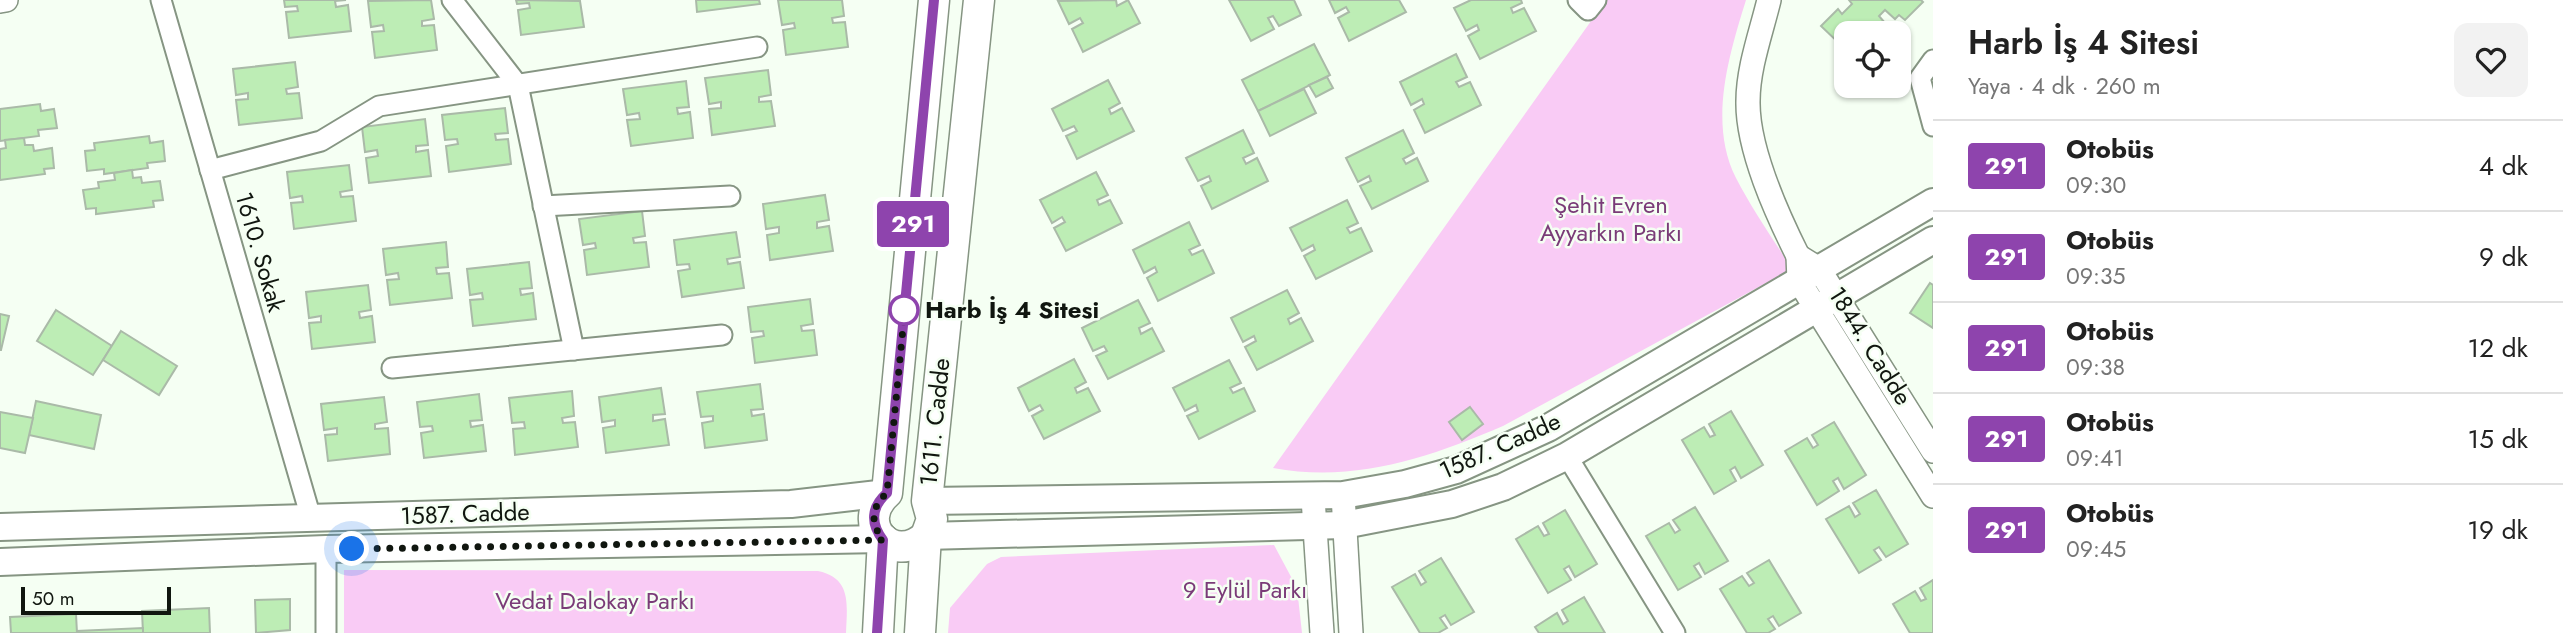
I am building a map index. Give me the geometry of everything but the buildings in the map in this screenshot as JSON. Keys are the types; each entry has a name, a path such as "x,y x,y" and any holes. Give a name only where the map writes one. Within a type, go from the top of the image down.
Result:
{"main road":[{"name":"1611. Cadde","path":"878,633 883,540 877,532 873,516 878,502 887,493 934,0"},
{"name":"1611. Cadde","path":"920,633 926,536 932,519 927,501 979,0"},
{"name":"1587. Cadde","path":"927,501 1312,498 1343,495 1432,477 1523,442 1805,269 1933,202"},
{"name":"1587. Cadde","path":"926,536 1314,527 1345,525 1452,504 1511,483 1567,456 1933,240"},
{"path":"887,493 903,488 912,490 927,501"},
{"name":"1587. Cadde","path":"0,527 791,504 887,493"},
{"path":"883,540 900,547 919,542 926,536"},
{"name":"1587. Cadde","path":"0,562 326,549 883,540"}],"street":[{"path":"0,1 6,0"},
{"name":"1610. Sokak","path":"161,0 311,518"},
{"path":"452,0 518,85 574,350"},
{"name":"1844. Cadde","path":"1769,0 1752,68 1748,114 1774,203 1805,269 1933,496"},
{"path":"210,170 321,141 379,106 757,47"},
{"path":"1933,60 1920,78 1933,126"},
{"path":"543,206 730,196"},
{"name":"1844. Cadde","path":"1826,303 1933,451"},
{"path":"392,368 722,335"},
{"path":"1567,456 1675,633"},
{"path":"1343,495 1351,633"},
{"path":"1312,498 1322,633"},
{"path":"326,549 326,633"}],"green space":[{"name":"Şehit Evren Ayyarkın Parkı","path":"1606,0 1746,0 1733,43 1724,89 1723,135 1736,178 1792,269 1503,426 1475,438 1391,465 1362,470 1303,472 1273,468"},
{"name":"9 Eylül Parkı","path":"1274,545 1297,588 1302,633 948,633 950,608 987,564 1001,557"},
{"name":"Vedat Dalokay Parkı","path":"344,570 818,571 837,580 842,586 847,603 846,633 344,633"}],"bus line":[{"name":"291","path":"877,633 883,540 877,532 873,516 874,508 887,493 934,0"}],"place":[{"name":"Harb İş 4 Sitesi","path":"904,310"}],"route":[{"path":"352,549 883,540 877,532 873,516 874,508 887,493 905,307 904,310"}]}
